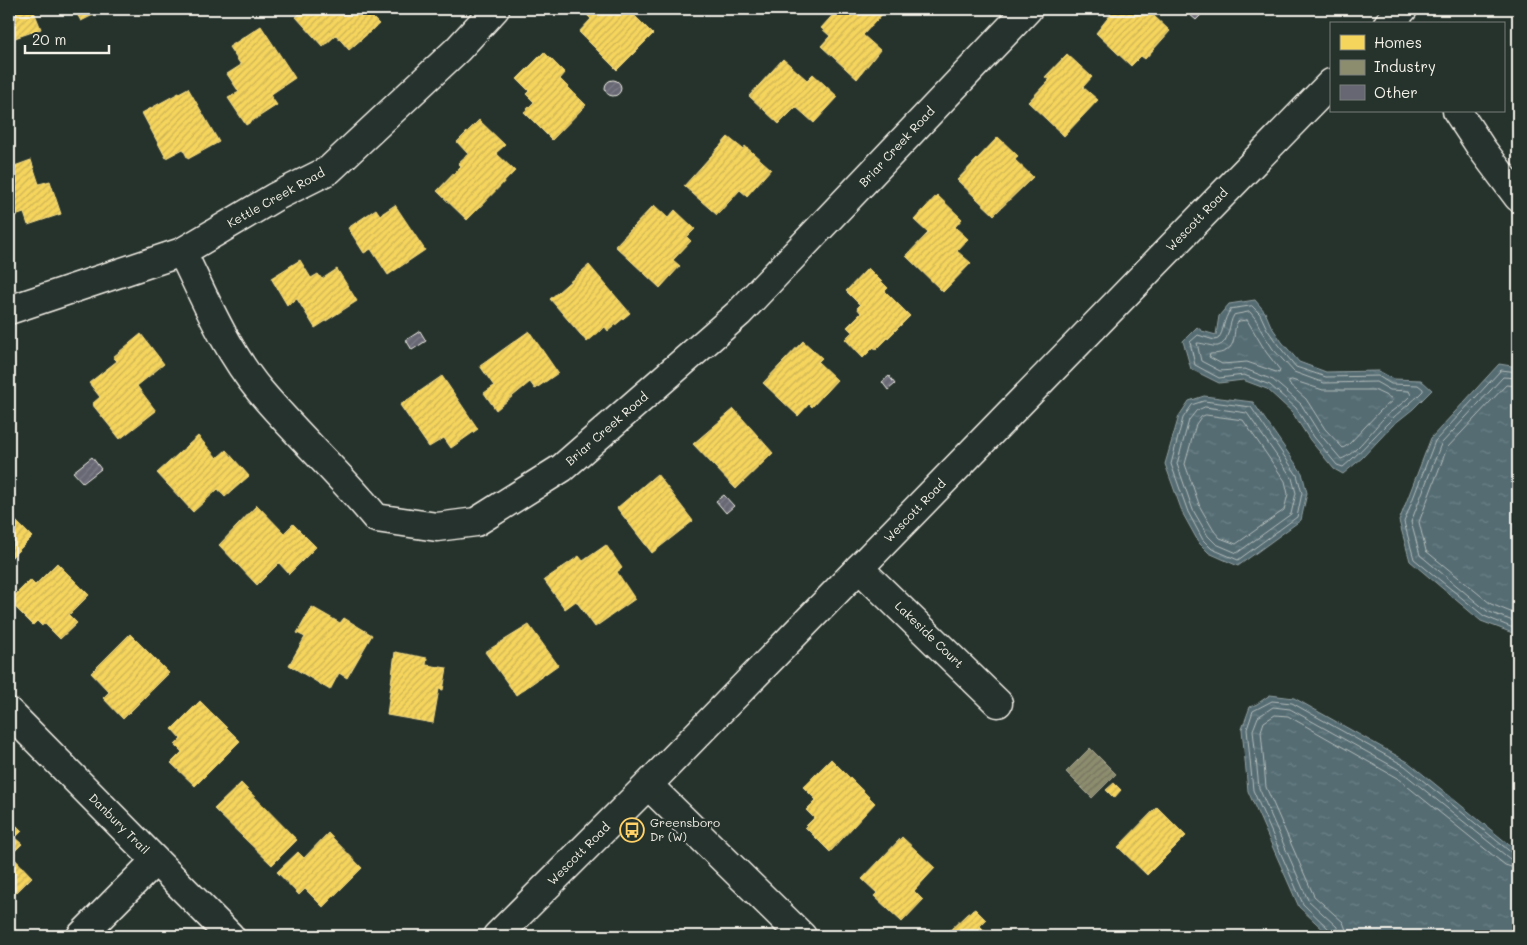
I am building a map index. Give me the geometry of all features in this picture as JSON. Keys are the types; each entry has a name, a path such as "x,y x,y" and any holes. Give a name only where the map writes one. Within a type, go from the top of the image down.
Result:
{"street":[{"name":"Kettle Creek Road","path":"9,310 182,252 275,197 328,170 458,49 495,9"},
{"name":"Briar Creek Road","path":"182,252 225,340 259,391 376,518 437,528 476,522 562,468 740,313 1028,9"},
{"name":"Wescott Road","path":"497,936 648,785 1330,84"},
{"path":"1458,112 1482,149 1518,197"},
{"name":"Lakeside Court","path":"859,568 998,703"},
{"name":"Danbury Trail","path":"9,712 230,936"},
{"path":"648,785 802,936"},
{"path":"80,936 155,861"}],"water":[{"path":"1255,300 1265,312 1271,326 1282,342 1299,362 1326,372 1379,371 1393,379 1421,380 1432,390 1343,474 1334,469 1310,440 1292,412 1267,389 1243,380 1219,383 1191,369 1183,341 1197,327 1202,331 1216,335 1219,316 1229,304"},
{"path":"1499,364 1518,367 1518,635 1481,621 1410,561 1399,521 1431,438"},
{"path":"1204,396 1253,402 1302,473 1307,493 1301,520 1238,566 1209,553 1199,543 1183,514 1165,464 1179,416 1189,401"},
{"path":"1270,695 1294,698 1408,762 1518,852 1518,936 1330,936 1299,907 1248,791 1242,729 1250,707"}],"building: Homes":[{"path":"9,9 33,9 41,29 9,40"},
{"path":"74,9 105,9 81,21"},
{"path":"305,9 364,9 379,24 349,50 336,35 323,47 296,17"},
{"path":"583,9 628,9 653,34 617,70 579,32 591,19"},
{"path":"838,9 887,9 863,35 880,50 857,79 821,46 830,36 821,28"},
{"path":"1115,9 1155,9 1157,11 1153,15 1170,31 1145,59 1141,56 1131,66 1096,33"},
{"path":"261,26 295,78 270,95 277,105 246,125 228,98 239,92 227,74 241,65 229,47"},
{"path":"544,52 565,73 560,79 586,105 552,140 524,112 534,102 526,94 529,91 517,79"},
{"path":"1067,54 1092,77 1083,87 1098,100 1064,136 1028,102 1049,80 1045,77"},
{"path":"783,59 807,80 813,74 838,97 814,123 796,107 779,124 749,96"},
{"path":"188,88 219,142 188,159 183,149 166,158 142,113"},
{"path":"479,120 505,145 496,153 515,171 467,220 437,191 461,166 458,163 468,154 457,142"},
{"path":"728,137 743,149 745,146 771,169 747,196 740,190 717,215 684,186"},
{"path":"998,137 1018,156 1015,160 1033,177 994,215 957,180"},
{"path":"31,160 39,184 50,181 61,214 28,225 24,213 12,217 9,210 9,168"},
{"path":"937,195 962,219 955,227 968,239 957,251 971,263 943,292 906,256 928,233 914,220"},
{"path":"395,205 425,250 388,275 371,249 364,253 348,228 376,209 380,215"},
{"path":"654,205 668,218 675,210 695,229 687,237 691,241 673,260 680,266 660,288 615,246"},
{"path":"300,260 311,278 318,274 322,279 337,269 357,301 315,328 297,299 287,305 271,278"},
{"path":"589,265 630,313 608,331 605,327 587,342 550,299"},
{"path":"868,268 888,288 885,291 910,316 876,350 874,347 863,358 845,339 852,332 847,327 861,313 857,308 860,305 846,291"},
{"path":"529,331 558,373 535,389 530,382 496,410 484,393 494,386 480,366"},
{"path":"141,334 164,364 137,386 156,411 120,439 92,404 100,397 89,383 117,361 113,357"},
{"path":"803,341 822,358 818,362 837,380 812,407 809,404 798,416 763,383"},
{"path":"442,376 478,429 451,448 444,438 429,447 400,405"},
{"path":"734,409 773,453 736,489 693,444"},
{"path":"198,436 217,458 226,450 249,476 225,497 218,489 193,512 157,473"},
{"path":"657,474 693,521 652,553 617,508"},
{"path":"257,505 284,533 293,524 316,547 289,574 279,563 257,585 219,545"},
{"path":"9,514 32,537 9,560"},
{"path":"606,545 622,568 617,572 635,599 595,627 576,601 565,609 544,580 579,556 583,561"},
{"path":"57,563 89,595 69,615 77,623 60,639 44,623 42,626 37,621 33,625 9,601 30,580 35,585"},
{"path":"312,607 340,623 344,618 372,635 347,678 339,673 330,690 289,665 305,637 297,633"},
{"path":"529,625 558,665 516,695 485,652"},
{"path":"130,634 169,673 123,719 103,698 109,692 91,673"},
{"path":"395,652 427,658 426,665 447,668 443,690 439,689 433,723 387,715"},
{"path":"200,701 240,741 195,786 171,763 182,752 175,745 181,739 172,729"},
{"path":"831,759 875,803 830,852 805,827 814,818 806,810 816,800 803,787"},
{"path":"241,783 297,840 272,865 214,809"},
{"path":"1114,783 1121,790 1114,798 1106,790"},
{"path":"1157,807 1186,836 1147,875 1118,847"},
{"path":"9,818 22,831 15,838 22,844 11,855 32,877 9,900"},
{"path":"328,833 362,868 323,907 305,889 299,895 277,872 298,852 304,858"},
{"path":"902,837 935,868 914,891 923,900 902,922 874,896 877,893 862,879"},
{"path":"975,909 986,920 980,926 990,936 944,936 967,914"}],"building: Industry":[{"path":"1090,748 1116,774 1092,798 1066,772"}],"building: Other":[{"path":"1183,9 1202,9 1205,11 1196,20"},
{"path":"613,80 619,82 621,88 619,94 613,96 607,94 605,88 607,82"},
{"path":"420,331 426,341 412,350 406,340"},
{"path":"889,376 895,384 888,390 882,382"},
{"path":"92,457 101,469 83,483 73,472"},
{"path":"724,495 734,506 726,513 716,501"}],"place":[{"name":"Greensboro Dr (W)","path":"632,830"}]}
